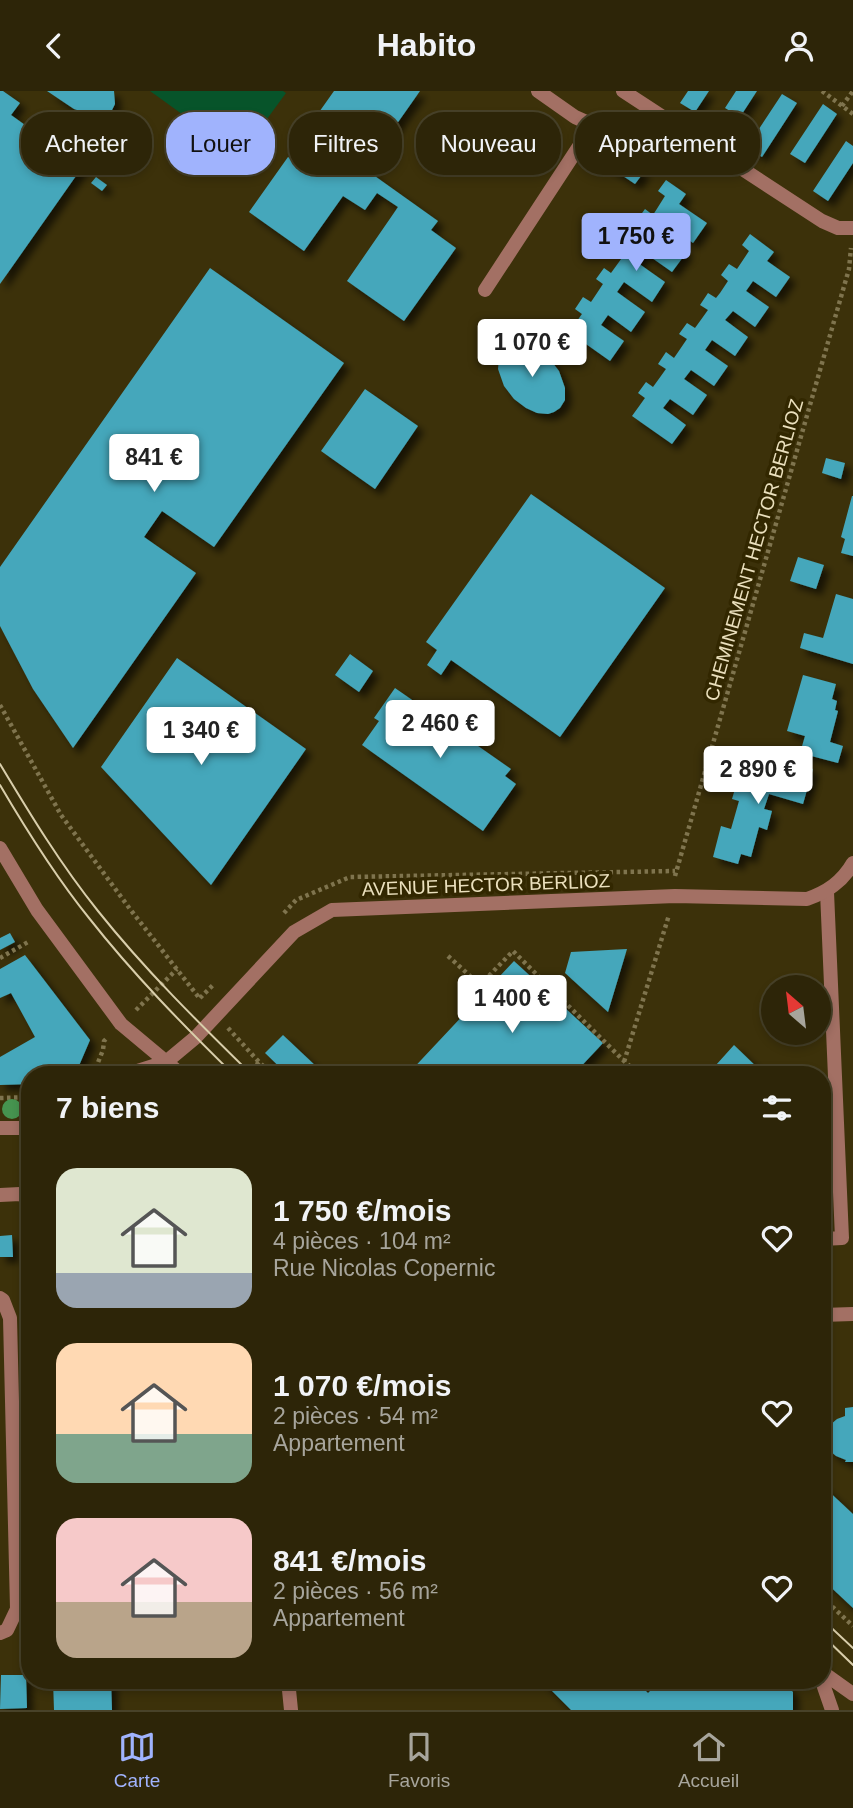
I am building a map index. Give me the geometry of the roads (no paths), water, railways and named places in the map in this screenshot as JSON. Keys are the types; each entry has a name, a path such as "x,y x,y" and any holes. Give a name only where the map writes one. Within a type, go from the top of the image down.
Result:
{"street":[{"path":"485,290 593,125 575,117 538,91"},
{"path":"623,91 822,221 838,228 853,228"},
{"path":"0,848 37,910 121,1024 161,1066"},
{"path":"847,1238 827,892 847,875 853,863"},
{"name":"AVENUE HECTOR BERLIOZ","path":"165,1066 196,1037 294,932 332,910 675,896 807,899 827,892"},
{"path":"0,1128 21,1128"},
{"path":"0,1195 21,1195"},
{"path":"0,1298 10,1318 17,1609 7,1630 0,1633"},
{"path":"831,1315 853,1314"},
{"path":"831,1678 853,1694"},
{"path":"289,1689 291,1710"},
{"path":"825,1689 832,1710"}],"tram line":[{"path":"0,764 84,894 153,975 243,1066"},
{"path":"0,785 42,853 89,918 159,999 225,1066"},
{"path":"831,1627 853,1648"},
{"path":"831,1644 853,1665"}]}
